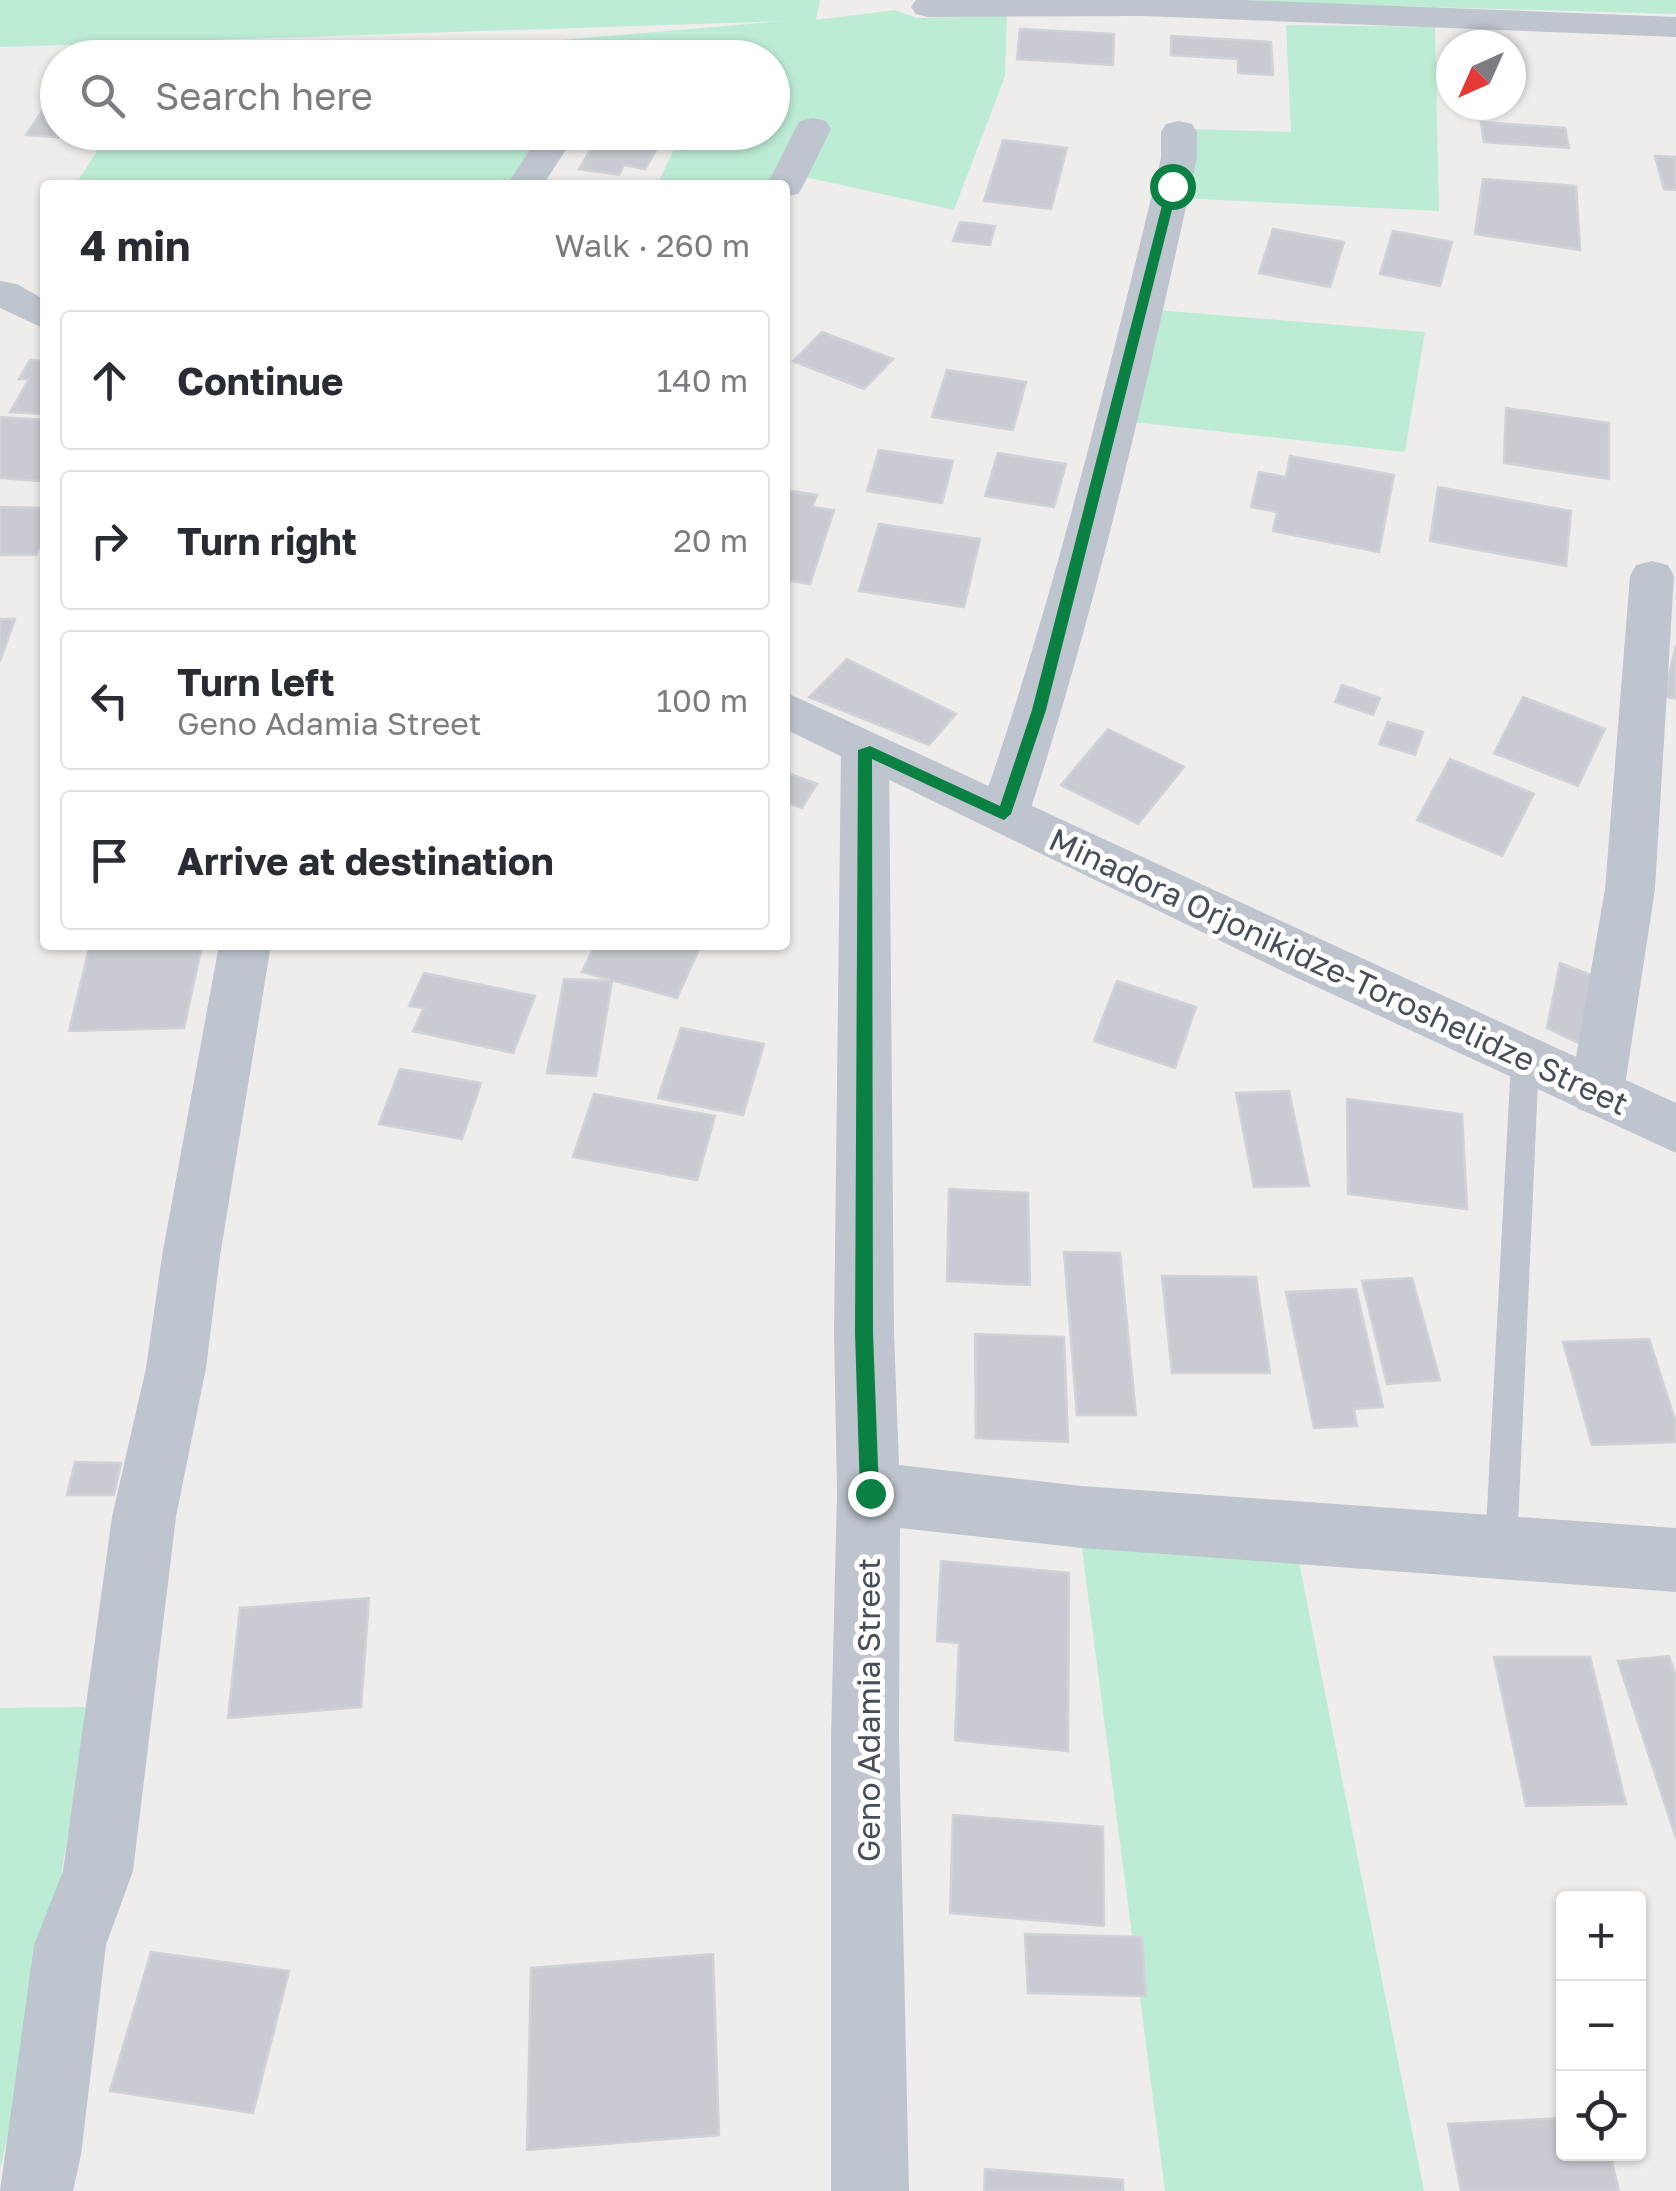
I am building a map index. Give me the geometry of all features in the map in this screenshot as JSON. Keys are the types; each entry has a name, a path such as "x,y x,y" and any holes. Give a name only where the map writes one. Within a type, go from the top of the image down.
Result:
{"street":[{"path":"928,7 1142,6 1676,27"},
{"path":"788,180 813,128"},
{"path":"1004,814 1039,710 1135,346 1178,158 1179,132"},
{"path":"528,180 549,150"},
{"path":"1,293 40,314"},
{"path":"1597,1092 1630,889 1652,576"},
{"name":"Minadora Orjonikidze-Toroshelidze Street","path":"790,712 1676,1129"},
{"name":"Geno Adamia Street","path":"865,750 864,1332 870,1493 865,1738 870,2191"},
{"path":"34,2191 43,2155 70,1945 98,1871 144,1517 176,1368 191,1256 244,950"},
{"path":"870,1493 1082,1518 1676,1560"}],"lane":[{"path":"1502,1547 1524,1060"}],"green space":[{"path":"0,0 820,0 816,20 895,10 917,18 1007,16 1005,76 954,210 778,171 773,180 659,180 674,150 790,150 790,40 561,40 784,21 211,40 40,40 40,46 0,47"},
{"path":"1191,0 1676,0 1676,14"},
{"path":"1286,25 1435,27 1439,211 1181,198 1194,129 1291,132"},
{"path":"98,150 557,150 536,180 78,180"},
{"path":"1158,310 1425,332 1405,452 1133,422"},
{"path":"1080,1533 1297,1552 1424,2191 1165,2191"},
{"path":"88,1707 43,1989 0,2169 0,1708"}],"building":[{"path":"1020,29 1114,34 1113,65 1017,59"},
{"path":"1171,36 1271,42 1273,75 1238,73 1238,59 1171,55"},
{"path":"40,114 40,136 26,135"},
{"path":"1481,122 1565,128 1569,148 1484,142"},
{"path":"1003,140 1067,148 1051,209 984,201"},
{"path":"590,150 656,150 645,169 624,165 619,175 579,169"},
{"path":"1655,156 1676,157 1676,190 1664,189"},
{"path":"1483,179 1576,186 1580,250 1475,234"},
{"path":"960,222 995,226 990,245 953,241"},
{"path":"1273,229 1344,242 1330,287 1259,273"},
{"path":"1393,231 1452,242 1440,286 1380,274"},
{"path":"822,332 893,359 864,389 793,361"},
{"path":"30,360 40,361 40,414 10,412 29,379 19,379"},
{"path":"947,370 1026,382 1013,430 932,417"},
{"path":"1506,408 1609,423 1609,479 1504,463"},
{"path":"0,417 40,420 40,481 0,478"},
{"path":"879,450 953,461 942,503 867,491"},
{"path":"998,453 1066,464 1054,507 985,496"},
{"path":"1290,456 1394,475 1379,552 1273,531 1277,512 1251,507 1259,472 1286,477"},
{"path":"1438,487 1571,511 1566,566 1430,541"},
{"path":"790,491 817,495 812,507 834,510 810,584 790,581"},
{"path":"0,507 40,508 40,545 36,555 0,555"},
{"path":"879,524 980,539 964,607 859,591"},
{"path":"0,619 15,619 0,661"},
{"path":"1676,645 1676,699 1664,696"},
{"path":"847,659 956,714 929,745 809,697"},
{"path":"1342,685 1380,698 1373,715 1335,702"},
{"path":"1523,697 1605,729 1578,786 1494,753"},
{"path":"1388,722 1423,732 1415,755 1379,744"},
{"path":"1108,729 1184,767 1138,824 1061,785"},
{"path":"1450,759 1534,794 1502,856 1417,820"},
{"path":"790,774 817,784 802,808 790,804"},
{"path":"89,950 201,950 184,1028 69,1031"},
{"path":"593,950 699,950 677,998 582,972"},
{"path":"1560,963 1601,979 1591,1049 1547,1028"},
{"path":"424,973 535,996 513,1053 413,1031 424,1008 409,1006"},
{"path":"564,979 612,981 596,1076 547,1073"},
{"path":"1117,981 1196,1007 1175,1068 1094,1041"},
{"path":"681,1028 764,1044 743,1115 658,1098"},
{"path":"400,1069 481,1083 462,1139 379,1124"},
{"path":"1289,1091 1309,1186 1254,1187 1236,1093"},
{"path":"594,1094 715,1116 697,1180 573,1157"},
{"path":"1347,1099 1462,1114 1467,1209 1348,1194"},
{"path":"949,1189 1028,1193 1030,1285 947,1281"},
{"path":"1064,1252 1120,1253 1136,1415 1077,1415"},
{"path":"1162,1276 1256,1277 1270,1373 1172,1373"},
{"path":"1412,1278 1440,1380 1387,1384 1362,1281"},
{"path":"1356,1289 1383,1407 1354,1409 1357,1426 1314,1428 1286,1292"},
{"path":"975,1334 1064,1337 1068,1442 976,1438"},
{"path":"1649,1339 1676,1423 1676,1442 1592,1445 1563,1342"},
{"path":"75,1462 121,1463 114,1495 67,1495"},
{"path":"941,1561 1069,1573 1068,1751 955,1740 959,1643 937,1641"},
{"path":"369,1598 361,1707 228,1718 240,1608"},
{"path":"1669,1656 1676,1676 1676,1838 1618,1661"},
{"path":"1494,1657 1590,1657 1626,1804 1526,1806"},
{"path":"953,1815 1103,1827 1104,1926 950,1913"},
{"path":"1025,1934 1142,1937 1146,1996 1028,1993"},
{"path":"151,1952 289,1971 253,2113 110,2091"},
{"path":"713,1954 719,2135 527,2150 531,1968"},
{"path":"1556,2118 1556,2161 1612,2161 1619,2191 1461,2191 1448,2124"},
{"path":"985,2169 1123,2180 1123,2191 984,2191"}],"route":[{"path":"870,1493 864,1332 865,750 1004,814 1039,710 1135,346 1172,186"}]}
